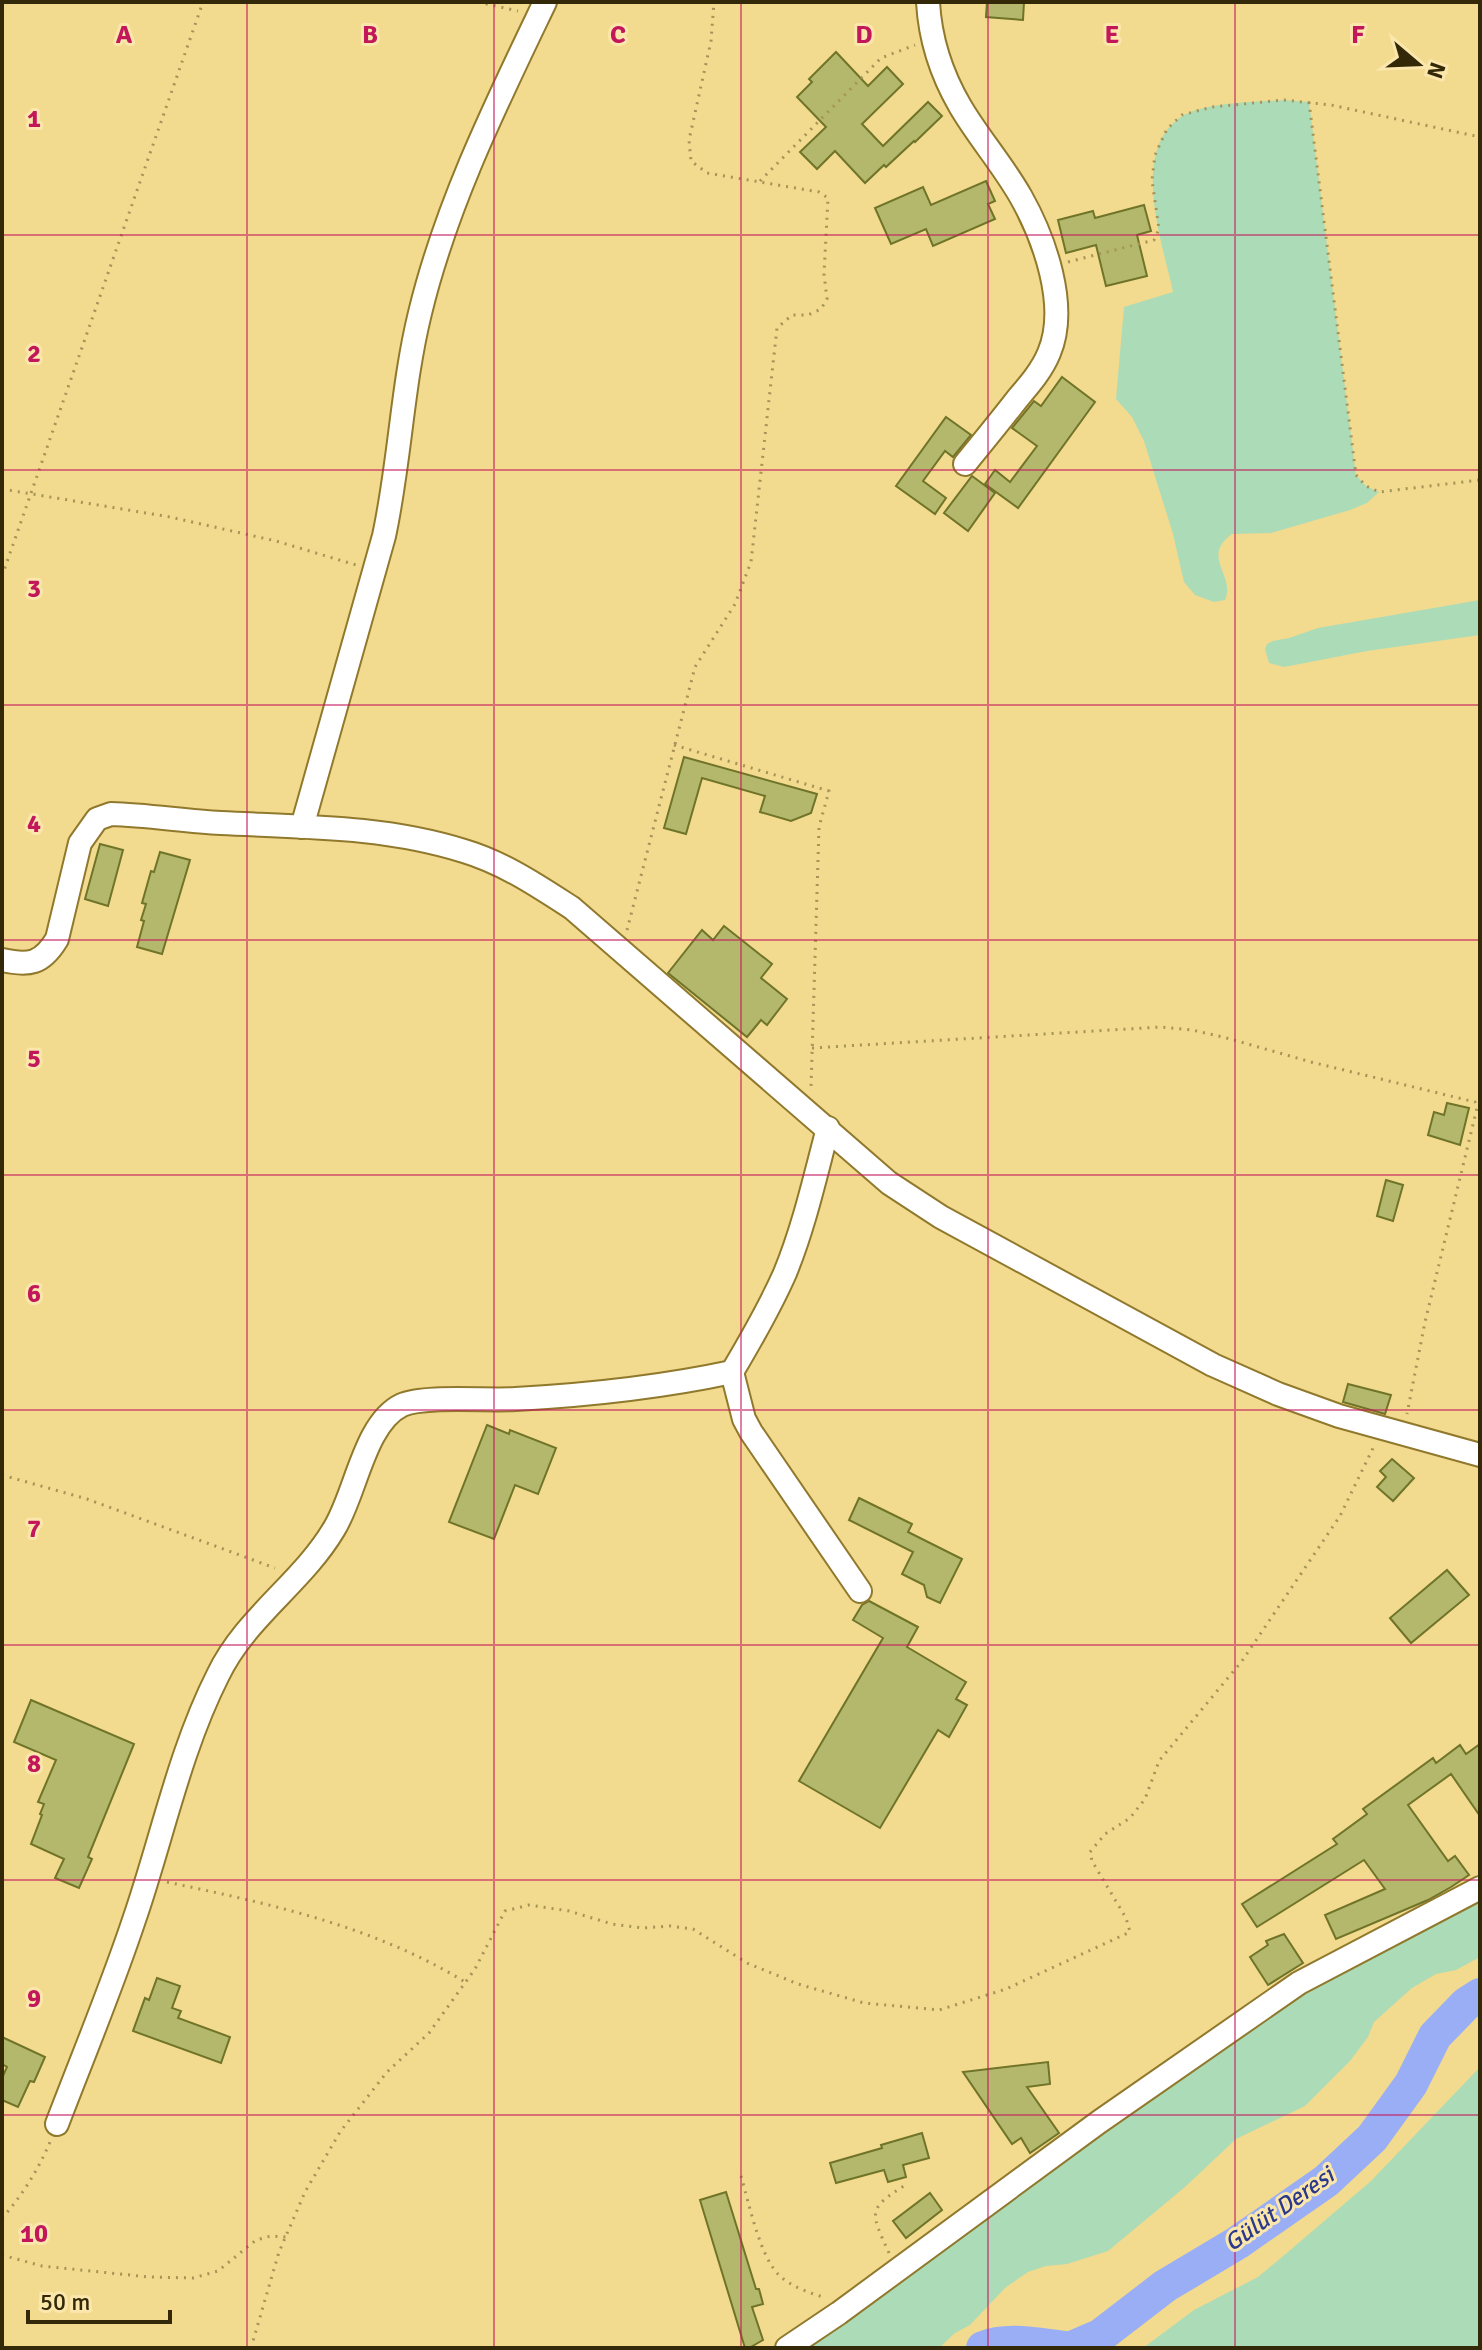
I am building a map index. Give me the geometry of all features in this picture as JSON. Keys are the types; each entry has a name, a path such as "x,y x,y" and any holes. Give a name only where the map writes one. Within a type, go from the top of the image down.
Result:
{"street":[{"path":"928,2 933,38 948,82 1031,216 1053,282 1056,313 1054,342 1049,354 1033,379 965,464"},
{"path":"302,827 392,500 409,365 435,257 492,115 542,9"},
{"path":"2,960 23,965 40,959 50,951 57,939 80,843 97,819 111,814 358,829 466,851 518,873 572,908 889,1183 941,1217 1213,1365 1278,1394 1339,1416 1480,1455"},
{"path":"828,1128 802,1225 786,1270 732,1372 744,1419 751,1432 860,1591"},
{"path":"57,2124 134,1922 188,1750 218,1673 239,1639 298,1577 336,1528 374,1433 389,1413 405,1403 428,1400 567,1396 704,1379 732,1372"},
{"path":"787,2348 1099,2122 1299,1983 1480,1888"}],"path":[{"path":"2,576 203,2"},
{"path":"478,2 542,9"},
{"path":"622,950 695,667 735,604 751,562 777,328 792,315 808,315 821,309 827,299 824,274 828,198 819,192 707,173 691,161 689,140 711,41 714,2"},
{"path":"758,182 881,58 933,38"},
{"path":"1049,267 1154,240 1159,229 1152,180 1155,155 1167,129 1182,115 1230,104 1284,100 1345,107 1480,137"},
{"path":"1309,102 1356,475 1366,486 1379,492 1480,480"},
{"path":"2,489 170,517 276,541 374,570"},
{"path":"674,745 829,791 819,827 811,1113"},
{"path":"251,2348 262,2305 305,2192 340,2132 387,2072 429,2033 475,1969 505,1911 529,1905 569,1911 612,1924 693,1929 747,1963 798,1984 864,2003 939,2010 1006,1989 1130,1932 1126,1918 1092,1861 1090,1852 1105,1834 1130,1818 1145,1799 1159,1761 1242,1661 1393,1431 1425,1322 1479,1106 1475,1102 1192,1030 1161,1027 812,1048"},
{"path":"2,1475 87,1499 298,1577"},
{"path":"147,1878 269,1904 365,1933 432,1962 465,1982"},
{"path":"2,2218 34,2174 57,2124"},
{"path":"741,2176 771,2267 782,2278 812,2294 851,2304"},
{"path":"897,2270 874,2215 881,2200 907,2184"},
{"path":"2,2255 42,2266 149,2277 193,2278 218,2271 256,2240 271,2236 286,2237"}],"green space":[{"path":"1284,100 1309,102 1356,475 1366,486 1379,492 1367,503 1350,510 1271,533 1232,534 1219,550 1226,582 1225,600 1214,602 1195,595 1184,582 1173,534 1144,441 1132,417 1116,399 1124,307 1173,292 1154,199 1156,152 1165,132 1181,117 1203,108"},
{"path":"1480,600 1480,635 1367,651 1284,667 1269,663 1265,649 1273,641 1318,628"},
{"path":"1480,1888 1480,1957 1456,1970 1436,1974 1412,1988 1374,2022 1368,2037 1350,2061 1305,2106 1236,2139 1185,2187 1108,2251 1028,2272 1005,2288 970,2325 955,2333 939,2348 787,2348 1299,1983"},
{"path":"1480,2067 1480,2348 1143,2348 1194,2310 1258,2277 1288,2252 1371,2181"}],"building":[{"path":"987,2 1024,2 1023,20 986,17"},
{"path":"836,52 868,86 887,67 903,84 862,124 883,146 928,102 942,116 865,183 835,151 817,169 800,152 826,127 797,97 812,82 809,79"},
{"path":"986,181 995,201 988,204 995,219 933,246 926,229 891,244 875,208 923,187 931,205"},
{"path":"1144,205 1151,231 1137,235 1147,276 1106,286 1096,245 1066,253 1058,220 1093,211 1095,218"},
{"path":"1062,377 1095,402 1018,508 985,484 995,470 1010,482 1037,446 1012,428 1034,401 1041,406"},
{"path":"946,417 971,435 953,457 945,451 923,481 946,498 935,514 896,486"},
{"path":"972,476 995,493 968,531 944,513"},
{"path":"684,757 817,794 811,813 791,821 760,812 765,796 702,778 686,834 664,828"},
{"path":"100,844 123,850 108,906 85,899"},
{"path":"160,852 190,860 162,954 137,947 146,904 142,903"},
{"path":"724,926 772,964 761,978 787,999 767,1025 761,1020 747,1037 668,973 702,930 713,940"},
{"path":"1447,1103 1469,1108 1460,1145 1428,1135 1434,1112 1444,1115"},
{"path":"1386,1180 1403,1185 1393,1221 1377,1216"},
{"path":"1348,1384 1391,1395 1385,1414 1343,1402"},
{"path":"487,1425 509,1434 510,1430 556,1448 538,1494 515,1485 494,1539 449,1522"},
{"path":"1392,1459 1414,1478 1393,1501 1377,1487 1386,1477 1380,1471"},
{"path":"859,1498 912,1524 908,1532 962,1559 940,1603 927,1597 924,1585 902,1574 913,1552 849,1520"},
{"path":"1447,1570 1469,1595 1411,1643 1390,1618"},
{"path":"869,1601 918,1627 907,1647 966,1682 956,1699 967,1705 949,1737 938,1730 880,1828 799,1781 883,1638 853,1620 862,1605"},
{"path":"31,1700 134,1744 88,1857 92,1859 79,1888 55,1878 64,1859 31,1844 44,1804 38,1802 56,1760 14,1742"},
{"path":"1480,1744 1480,1816 1451,1774 1408,1805 1448,1861 1455,1856 1469,1875 1428,1900 1336,1939 1325,1915 1385,1889 1364,1860 1257,1927 1242,1904 1337,1844 1333,1839 1367,1814 1363,1809 1433,1758 1436,1763 1460,1745 1466,1754"},
{"path":"1284,1934 1303,1963 1268,1985 1250,1957 1268,1945 1266,1941"},
{"path":"157,1978 180,1986 172,2008 181,2011 178,2018 230,2037 221,2063 133,2031 145,1998 149,2000"},
{"path":"2,2037 45,2057 18,2107 2,2100 2,2078 7,2067 2,2064"},
{"path":"1048,2062 1050,2084 1027,2087 1059,2133 1030,2153 1021,2138 1012,2144 963,2072"},
{"path":"922,2133 929,2158 903,2165 906,2177 888,2182 884,2170 836,2183 830,2163"},
{"path":"726,2192 763,2304 752,2307 763,2340 749,2348 745,2348 700,2200"},
{"path":"930,2193 942,2210 906,2238 893,2221"}],"waterway":[{"name":"Gülüt Deresi","path":"1072,2348 1100,2336 1165,2286 1237,2243 1326,2181 1372,2138 1411,2084 1435,2036 1466,2004 1480,1995"},
{"name":"Gülüt Deresi","path":"983,2348 1013,2343 1064,2348"}]}
